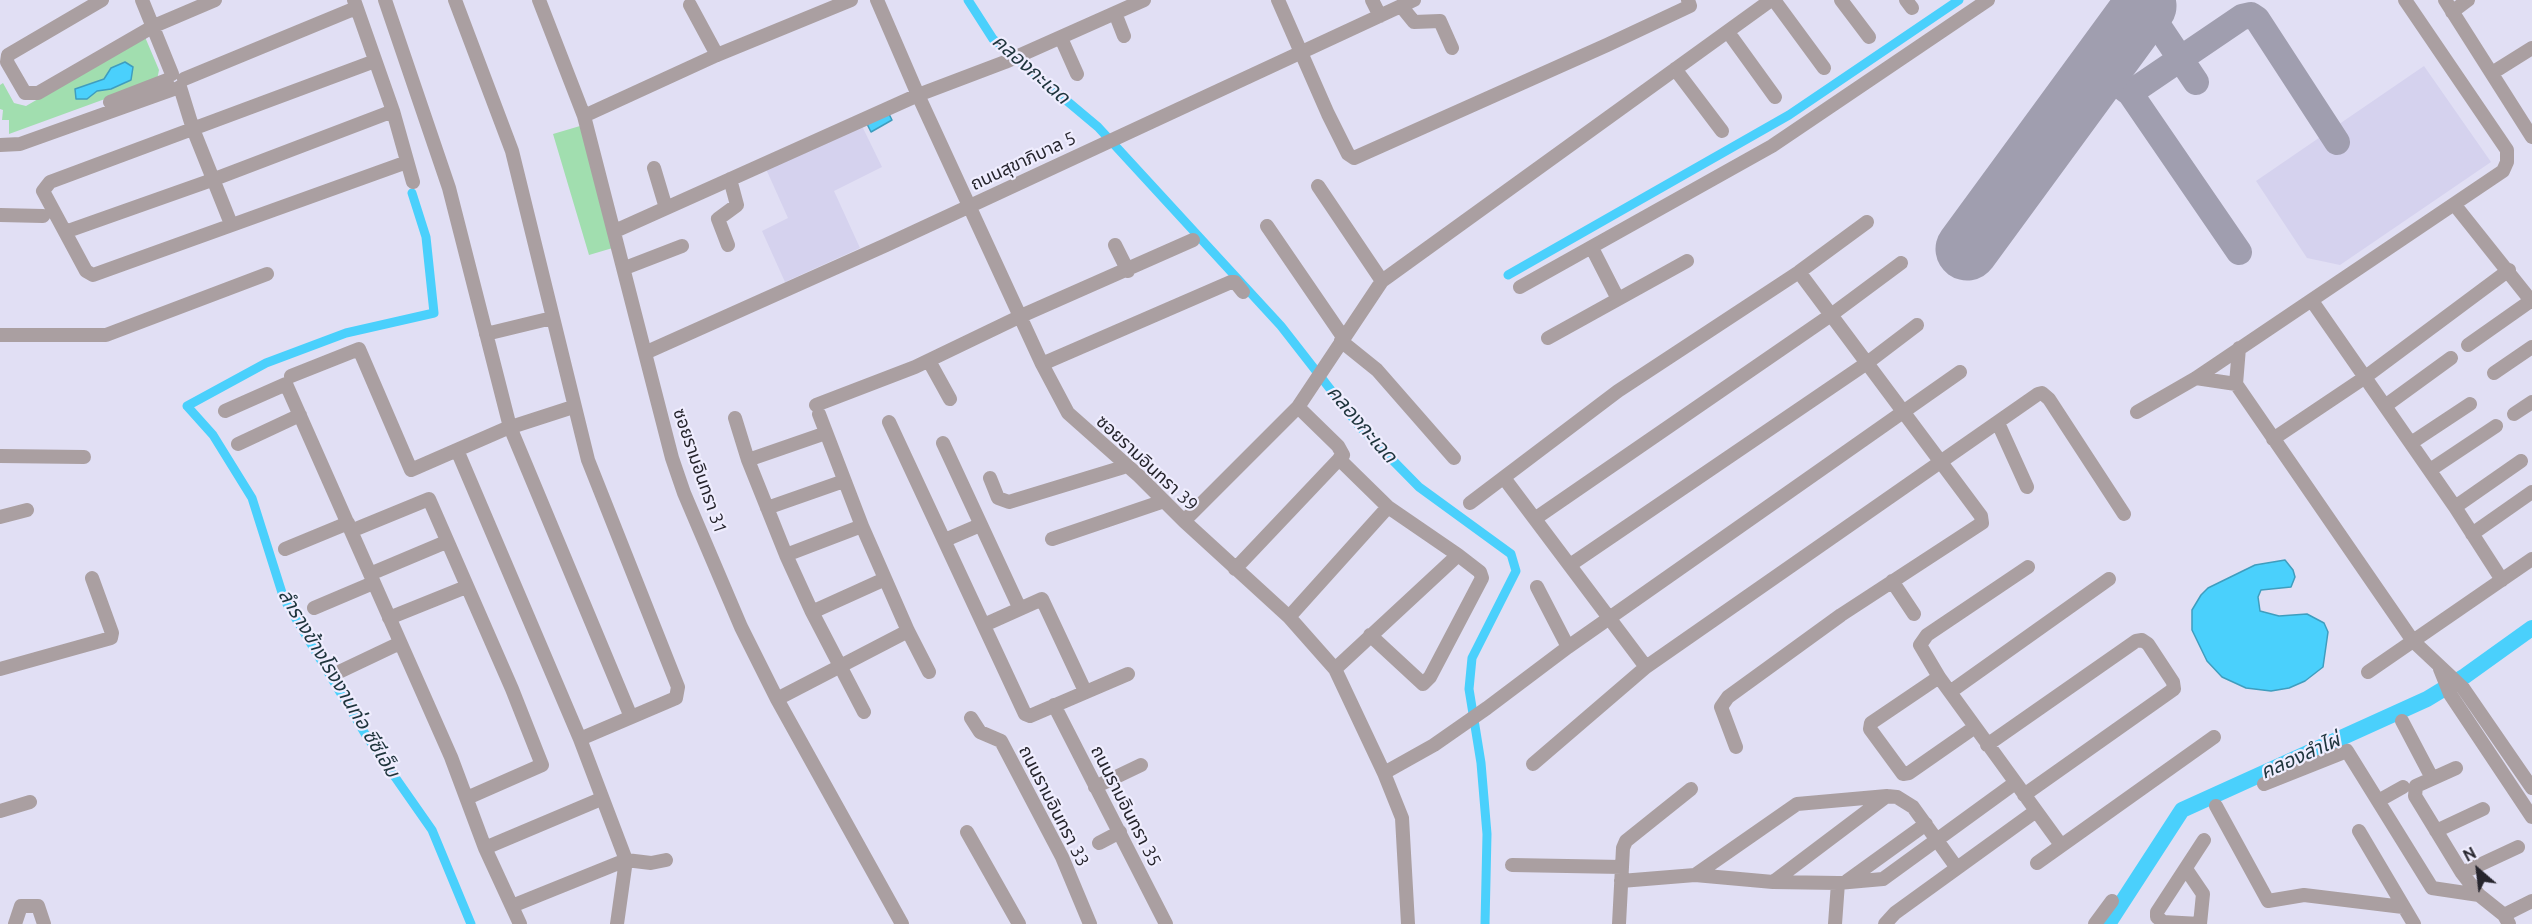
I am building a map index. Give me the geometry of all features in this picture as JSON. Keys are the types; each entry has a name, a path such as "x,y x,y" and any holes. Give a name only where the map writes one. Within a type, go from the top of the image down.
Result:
{"street":[{"path":"102,0 8,55 7,62 25,93 38,93 154,26 215,0"},
{"path":"142,0 231,224"},
{"path":"385,0 449,188 510,427 631,717"},
{"path":"456,0 505,127 588,460 678,687 676,698 580,740"},
{"path":"585,116 717,55 851,0"},
{"name":"ซอยรามอินทรา 39","path":"877,0 918,95 1042,364 1068,414 1289,617 1335,669 1384,773 1402,818 1408,924"},
{"path":"1278,0 1299,51 1348,154 1354,158 1689,3"},
{"path":"1372,0 1380,16"},
{"path":"1184,522 1298,407 1382,281 1772,0 1824,68"},
{"path":"1841,0 1869,37"},
{"path":"1520,287 1772,146 1988,0"},
{"path":"2137,412 2196,378 2503,171 2507,162 2507,150 2405,0"},
{"path":"2468,0 2449,6 2532,137"},
{"name":"ซอยรามอินทรา 31","path":"543,1 585,116 647,352 672,458 684,493 741,627 777,699 902,924"},
{"path":"615,231 918,95 1005,62 1140,1"},
{"path":"1408,3 1414,22 1440,21 1452,48"},
{"name":"ถนนสุขาภิบาล 5","path":"647,352 970,206 1299,51 1408,3"},
{"path":"0,146 20,144 175,82 355,4 393,111 413,182"},
{"path":"690,5 717,55"},
{"path":"1115,14 1124,36"},
{"path":"1728,32 1775,97"},
{"path":"1061,38 1077,74"},
{"path":"2492,73 2532,48"},
{"path":"375,61 44,186 43,191 86,271 93,275 407,162"},
{"path":"1676,69 1722,131"},
{"path":"0,139 20,136 175,82"},
{"path":"65,232 212,180 393,111"},
{"path":"654,168 666,208"},
{"path":"728,245 718,219 736,205 730,179"},
{"path":"1318,186 1382,281"},
{"path":"2454,204 2532,301 2468,345"},
{"path":"0,215 42,216"},
{"path":"1470,503 1618,391 1799,272 1868,222"},
{"path":"1267,226 1342,339 1377,370 1454,458"},
{"path":"929,672 908,631 862,526 818,410 1192,240"},
{"path":"1115,245 1128,271"},
{"path":"625,267 682,246"},
{"path":"1592,248 1618,298"},
{"path":"1548,338 1686,261"},
{"path":"1536,518 1831,315 1901,263"},
{"path":"2273,439 2364,378 2509,270"},
{"path":"1736,747 1722,715 1723,702 1892,581 1982,524 1981,516 1799,272"},
{"path":"0,335 106,335 267,274"},
{"path":"1042,364 1231,282 1235,282 1243,292"},
{"path":"2312,301 2430,470 2502,580"},
{"path":"486,334 552,318"},
{"path":"1570,565 1867,363 1917,325"},
{"path":"2494,373 2532,347"},
{"path":"2239,348 2236,384 2413,641 2438,664 2532,789"},
{"path":"291,376 359,349 411,470 510,427 573,407"},
{"path":"2385,406 2451,358"},
{"path":"929,361 950,399"},
{"path":"1384,773 1434,745 1463,725 1568,647 1960,372"},
{"path":"2196,378 2236,384"},
{"path":"225,411 286,384 467,798 485,848 520,924"},
{"path":"1533,764 1646,667 2038,394 2045,395 2124,514"},
{"path":"2514,414 2532,402"},
{"path":"2410,443 2470,404"},
{"path":"1235,569 1343,455 1338,446 1298,407"},
{"path":"238,444 300,415"},
{"path":"735,418 748,460 786,555 812,612 864,712"},
{"path":"889,422 1025,714 1030,716 1128,674"},
{"path":"1998,423 2027,487"},
{"path":"2430,470 2496,426"},
{"path":"748,460 826,433"},
{"path":"943,443 1020,609"},
{"path":"457,450 580,740 626,861 617,924"},
{"path":"0,456 84,457"},
{"path":"1340,459 1388,507 1480,572 1482,581 1430,676 1423,684 1370,635"},
{"path":"2455,507 2522,461"},
{"path":"990,478 998,498 1009,502 1127,466"},
{"path":"1504,478 1611,617 1646,667"},
{"path":"767,508 844,481"},
{"path":"2472,534 2532,492"},
{"path":"285,549 429,500 512,689 542,765 467,798"},
{"path":"1052,539 1164,501"},
{"path":"1289,617 1388,507"},
{"path":"0,517 27,510"},
{"path":"945,540 980,525"},
{"path":"786,555 862,526"},
{"path":"314,608 446,542"},
{"path":"1335,669 1458,555"},
{"path":"2368,672 2532,559"},
{"path":"2028,567 1920,642 1939,677 2061,845"},
{"path":"0,669 111,638 112,633 92,578"},
{"path":"812,612 885,579"},
{"path":"1950,692 2109,579"},
{"path":"1892,581 1914,614"},
{"path":"389,618 466,587"},
{"path":"1537,587 1568,647"},
{"path":"984,625 1042,599 1085,691"},
{"path":"777,699 908,631"},
{"path":"1987,745 2136,641 2142,640 2148,644 2173,682 2174,689 2024,795"},
{"path":"341,671 400,643"},
{"path":"1939,677 1871,723 1870,729 1903,774 1909,773 1975,727"},
{"path":"2454,687 2532,817"},
{"name":"ถนนรามอินทรา 35","path":"1054,705 1166,924"},
{"name":"ถนนรามอินทรา 33","path":"971,718 980,732 1001,741 1062,857 1090,924"},
{"path":"2402,721 2432,778"},
{"path":"2037,863 2214,737"},
{"path":"2264,784 2347,751 2432,888 2479,895"},
{"path":"1095,787 1141,765"},
{"path":"2456,768 2416,786 2414,791 2436,831 2462,873 2479,895 2507,919 2532,901"},
{"path":"1512,865 1621,874 1695,875 1773,882 1842,882 1884,879 2015,783"},
{"path":"2378,801 2403,787"},
{"path":"1619,924 1621,874 1626,841 1691,789"},
{"path":"1695,875 1797,804 1887,795 1897,797 1913,807 1957,868"},
{"path":"1773,882 1887,795"},
{"path":"485,848 602,799"},
{"path":"0,811 30,802"},
{"path":"2216,806 2268,901 2304,895 2403,907"},
{"path":"2436,831 2483,809"},
{"path":"1885,924 1895,913 2036,811"},
{"path":"1835,924 1842,882 1926,824"},
{"path":"2359,831 2414,924"},
{"path":"968,832 1019,924"},
{"path":"1098,843 1120,832"},
{"path":"2186,869 2203,894 2200,924 2163,922 2157,917 2157,912 2204,840"},
{"path":"2462,873 2517,847"},
{"path":"512,906 626,861 651,863 666,860"},
{"path":"2096,924 2112,901"},
{"path":"15,924 21,906 38,906 44,924"}],"shaded area":[{"path":"2424,66 2491,162 2340,265 2307,258 2256,181"},
{"path":"861,124 882,167 834,191 860,248 785,282 762,231 788,218 766,169"}],"green space":[{"path":"145,37 159,70 157,80 9,134 9,120 2,120 0,85 3,83 14,103 26,106"},
{"path":"580,126 616,247 589,255 553,134"}],"water":[{"path":"125,62 133,67 131,80 111,89 97,91 87,99 76,99 75,89 104,79 111,68"},
{"path":"889,114 892,120 871,132 867,124"},
{"path":"2285,560 2293,570 2295,577 2291,587 2261,590 2258,597 2260,611 2279,616 2307,614 2324,623 2328,632 2323,667 2305,681 2289,688 2271,691 2246,688 2222,677 2207,661 2192,630 2192,610 2208,588 2255,565"}],"waterway":[{"name":"คลองกะเฉด","path":"968,0 993,39 1098,127 1281,326 1359,426 1419,487 1511,554 1516,571 1472,658 1469,689 1481,763 1487,834 1485,924"},
{"path":"1508,275 1789,115 1959,0"},
{"name":"ลำรางข้างโรงงานท่อ ซีซีเอ็ม","path":"412,193 426,237 434,313 346,333 266,363 187,406 213,435 252,498 284,599 367,737 432,830 471,924"},
{"name":"คลองลำไผ่","path":"2108,924 2182,810 2427,699 2465,676 2532,628"}],"taxiway":[{"path":"2145,6 2196,82"},
{"path":"2239,252 2130,93 2242,17 2251,15 2257,19 2337,142"},
{"path":"2099,70 2130,93"}],"runway":[{"path":"1967,249 2145,6"}]}
